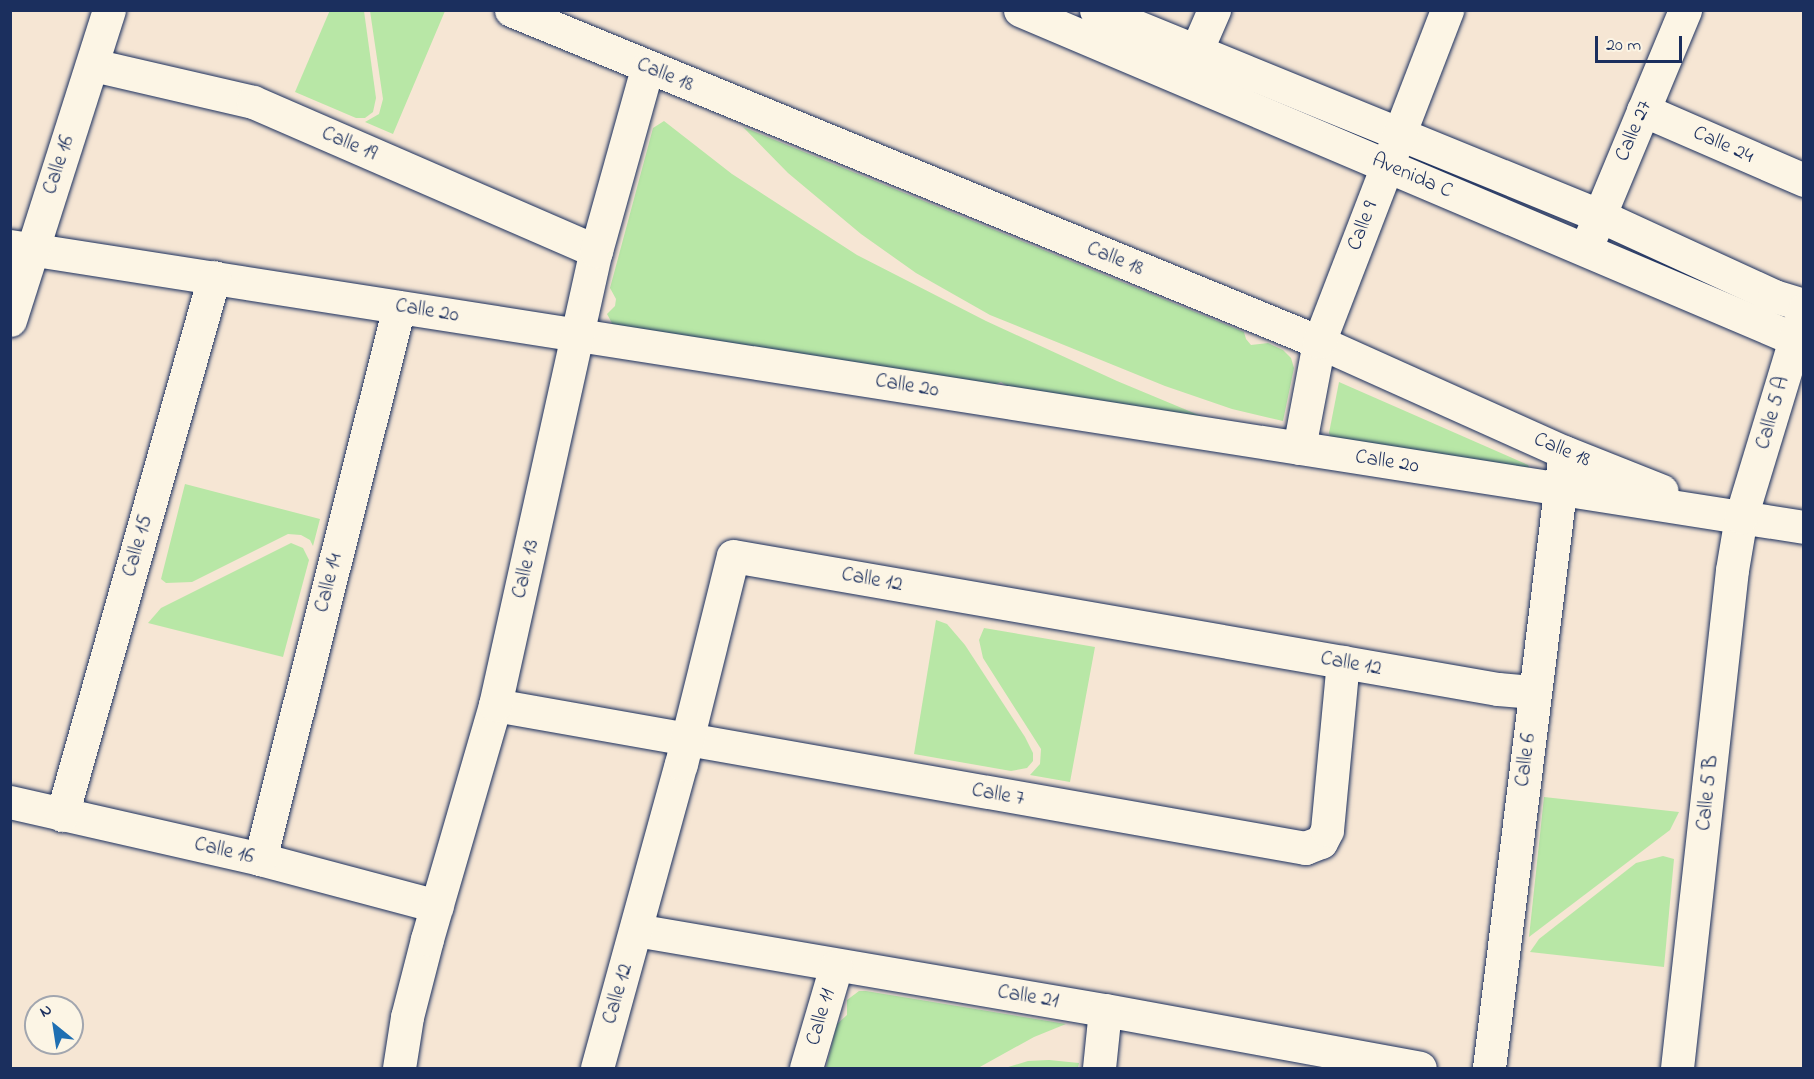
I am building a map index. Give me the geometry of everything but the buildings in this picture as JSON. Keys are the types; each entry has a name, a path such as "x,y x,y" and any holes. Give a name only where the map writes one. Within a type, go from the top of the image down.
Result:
{"street":[{"name":"Calle 16","path":"10,320 21,247 93,65 109,10"},
{"name":"Calle 18","path":"511,10 647,68 1319,342 1564,452 1729,515"},
{"name":"Avenida C","path":"1020,10 1398,134 1598,215 1774,296 1803,307"},
{"name":"Avenida C","path":"1096,10 1189,66 1387,164 1585,252 1799,342"},
{"path":"1189,66 1214,10"},
{"name":"Calle 9","path":"1299,448 1319,342 1447,10"},
{"name":"Calle 27","path":"1585,252 1598,215 1685,10"},
{"name":"Calle 19","path":"93,65 253,102 596,251"},
{"name":"Calle 13","path":"399,1068 407,1017 495,705 596,251 647,68"},
{"name":"Calle 24","path":"1643,110 1803,180"},
{"name":"Calle 20","path":"21,247 1803,527"},
{"name":"Calle 15","path":"62,815 214,277"},
{"name":"Calle 14","path":"260,859 399,307"},
{"name":"Calle 5 A","path":"1729,515 1799,342 1803,307"},
{"name":"Calle 6","path":"1489,1068 1564,452"},
{"name":"Calle 5 B","path":"1677,1068 1732,570 1729,515"},
{"name":"Calle 12","path":"597,1068 687,740 733,556 1342,662 1534,692"},
{"name":"Calle 7","path":"495,705 1305,848 1321,842 1327,830 1342,662"},
{"name":"Calle 16","path":"10,802 260,859 437,906"},
{"name":"Calle 21","path":"636,930 836,966 1105,1010 1294,1057 1420,1068"},
{"name":"Calle 11","path":"806,1068 836,966"},
{"path":"1099,1068 1105,1010"}],"green space":[{"path":"330,10 364,11 376,98 373,112 365,118 356,118 295,92"},
{"path":"370,11 445,11 393,134 365,122 379,114 383,99"},
{"path":"664,121 732,174 857,255 986,321 1117,381 1237,431 1016,392 1001,382 986,388 613,325 607,314 615,306 616,299 610,288 653,128"},
{"path":"743,127 1244,332 1251,345 1268,343 1283,350 1291,358 1294,368 1283,421 1232,409 1165,386 990,315 916,273 861,234 788,173"},
{"path":"1339,382 1528,465 1530,469 1331,438 1329,433"},
{"path":"185,484 320,519 313,546 310,540 301,535 288,534 192,582 166,583 161,579"},
{"path":"291,543 303,548 309,560 283,657 148,623 161,608"},
{"path":"936,620 947,624 965,645 1025,737 1033,753 1033,761 1027,768 1011,771 914,754"},
{"path":"984,628 1095,647 1070,782 1030,775 1040,764 1041,749 983,658 979,640"},
{"path":"1544,797 1679,812 1670,830 1529,937"},
{"path":"1663,856 1674,859 1664,967 1530,952 1539,939 1636,863"},
{"path":"859,991 1066,1024 1034,1037 978,1068 826,1068 837,1024 847,1015 847,1000"},
{"path":"1049,1060 1079,1063 1078,1068 1005,1068 1028,1061"}]}
